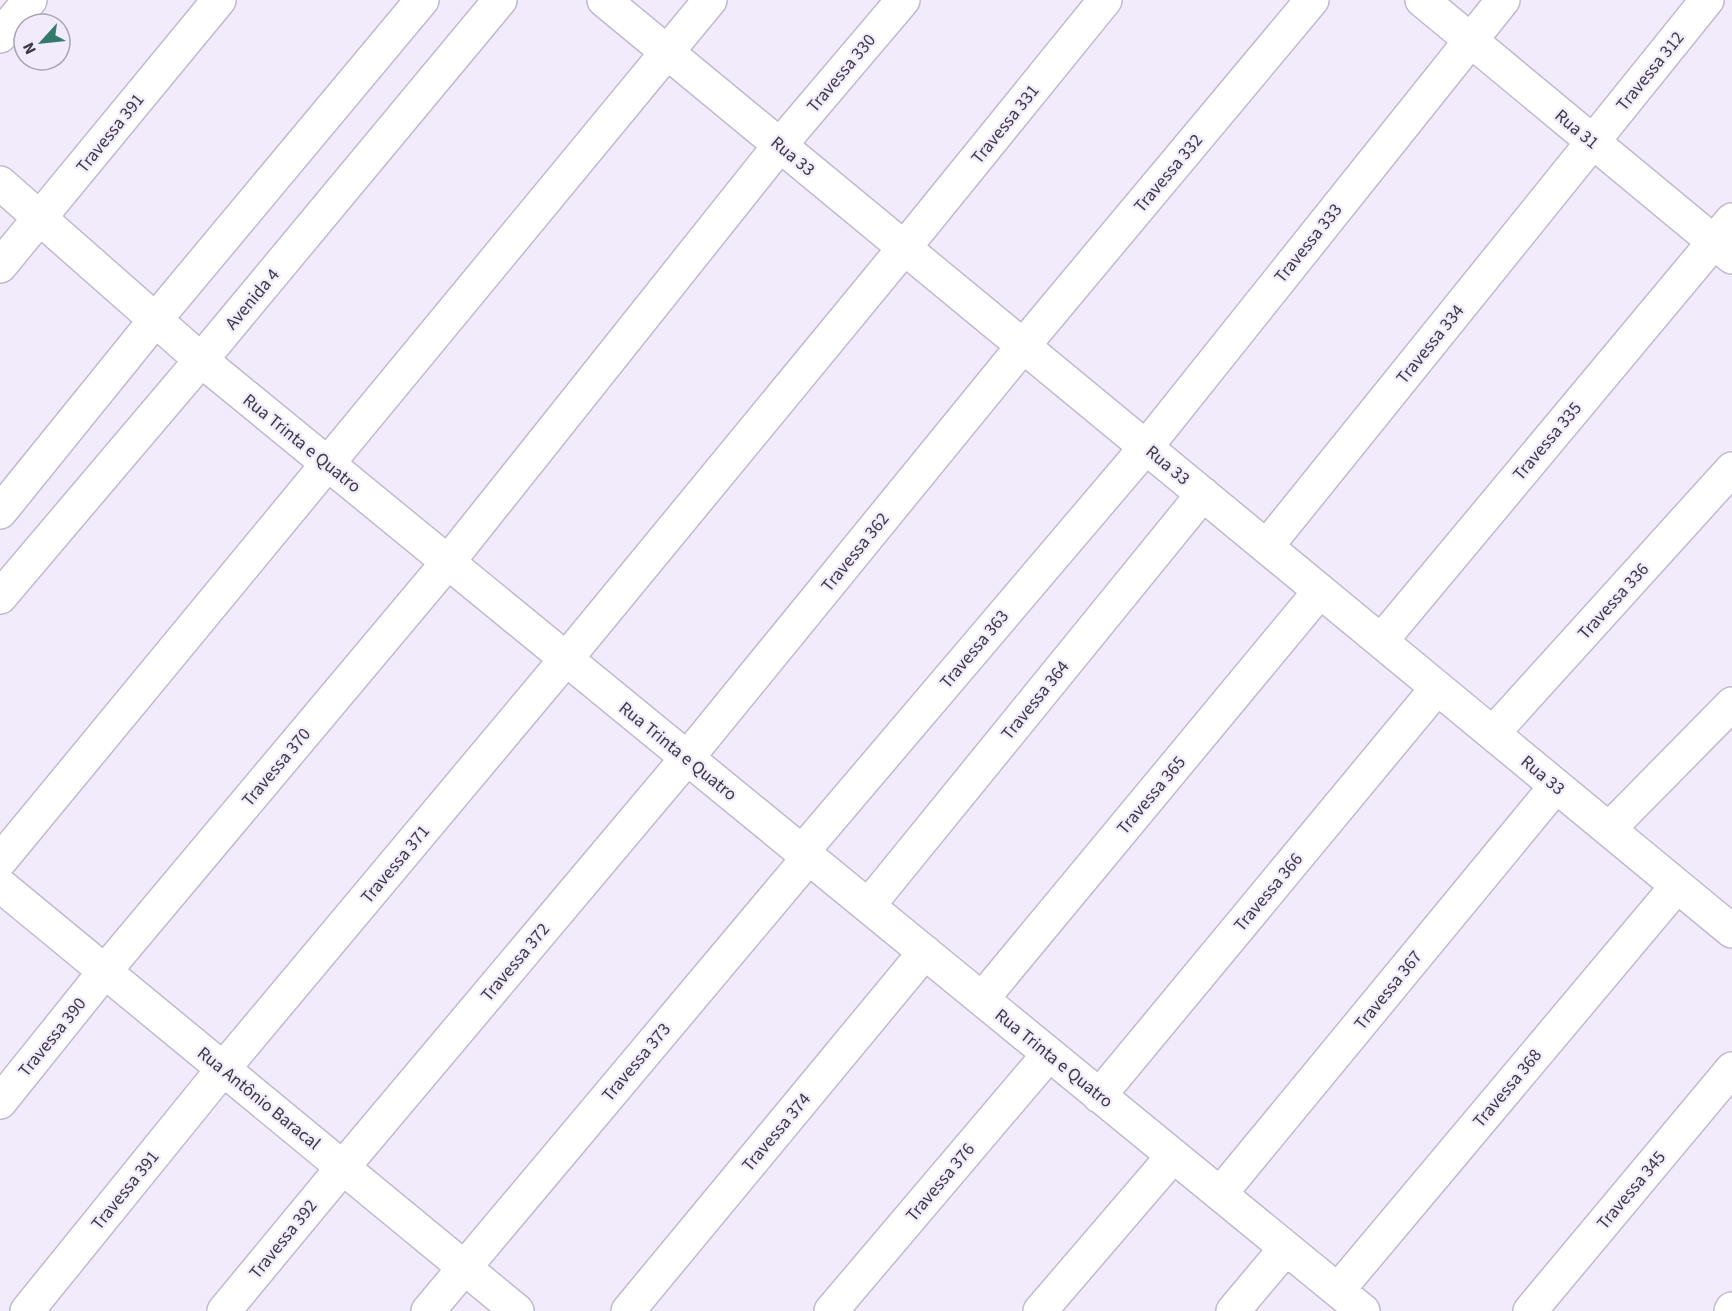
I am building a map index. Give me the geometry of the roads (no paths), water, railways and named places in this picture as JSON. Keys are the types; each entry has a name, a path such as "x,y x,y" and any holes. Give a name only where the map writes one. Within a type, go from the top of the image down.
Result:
{"street":[{"path":"0,36 30,0"},
{"name":"Travessa 391","path":"0,266 219,0"},
{"path":"0,512 156,319 422,0"},
{"name":"Avenida 4","path":"0,597 501,0"},
{"name":"Rua 33","path":"604,0 1677,886 1731,927"},
{"path":"0,861 710,0"},
{"name":"Travessa 330","path":"448,562 780,146 903,0"},
{"name":"Travessa 331","path":"566,659 1105,0"},
{"name":"Travessa 332","path":"1023,346 1312,0"},
{"name":"Rua 31","path":"1422,0 1592,142 1726,240"},
{"name":"Travessa 333","path":"1146,447 1503,0"},
{"name":"Travessa 312","path":"1592,142 1707,0"},
{"name":"Travessa 334","path":"1267,546 1592,142"},
{"name":"Rua Trinta e Quatro","path":"0,183 201,360 1363,1311"},
{"name":"Travessa 335","path":"1380,641 1726,240"},
{"name":"Travessa 362","path":"687,758 1023,346"},
{"name":"Travessa 363","path":"805,854 1146,447"},
{"name":"Travessa 336","path":"1493,734 1732,469"},
{"name":"Travessa 364","path":"868,906 1203,494"},
{"name":"Travessa 370","path":"105,971 448,562"},
{"name":"Travessa 365","path":"982,999 1320,591"},
{"name":"Travessa 371","path":"224,1069 566,659"},
{"name":"Travessa 366","path":"1100,1096 1437,688"},
{"path":"1609,829 1732,704"},
{"name":"Travessa 372","path":"343,1167 687,758"},
{"name":"Travessa 367","path":"1220,1194 1556,786"},
{"name":"Travessa 373","path":"428,1311 805,854"},
{"name":"Rua Antônio Baracal","path":"0,885 517,1311"},
{"name":"Travessa 368","path":"1338,1290 1677,886"},
{"name":"Travessa 374","path":"628,1311 925,952"},
{"name":"Travessa 390","path":"0,1102 105,971"},
{"name":"Travessa 376","path":"831,1311 1049,1054"},
{"name":"Travessa 391","path":"27,1311 224,1069"},
{"name":"Travessa 345","path":"1530,1311 1732,1069"},
{"path":"1040,1311 1173,1156"},
{"name":"Travessa 392","path":"224,1311 343,1167"},
{"path":"1233,1311 1286,1248"}]}
